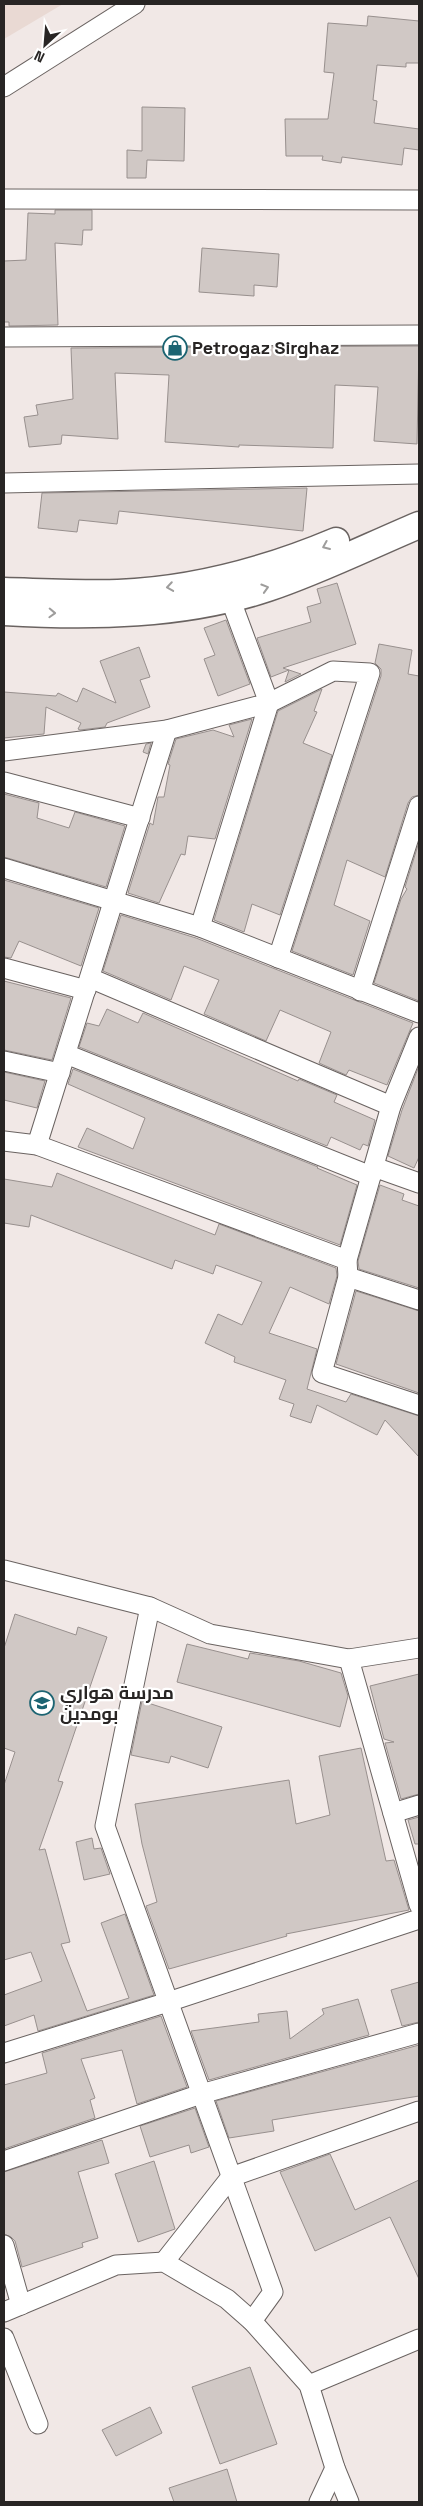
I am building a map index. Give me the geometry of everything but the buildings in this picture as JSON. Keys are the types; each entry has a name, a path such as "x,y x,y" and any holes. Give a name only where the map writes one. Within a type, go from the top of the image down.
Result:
{"street":[{"path":"4,87 135,4"},
{"path":"4,199 419,200"},
{"path":"4,337 419,335"},
{"path":"4,483 419,474"},
{"path":"4,591 119,593 163,589 221,579 272,566 316,550 419,506"},
{"path":"4,612 116,613 230,598 286,581 419,525"},
{"path":"200,926 268,703 230,598"},
{"path":"4,751 168,730 268,703 333,671 370,673 278,958"},
{"path":"37,1145 168,730"},
{"path":"4,782 140,818"},
{"path":"360,992 419,806"},
{"path":"4,868 200,926 360,992 419,1013"},
{"path":"4,968 88,984 391,1106"},
{"path":"419,1037 414,1064 391,1106 347,1268 322,1373 419,1405"},
{"path":"66,1054 372,1172 419,1183"},
{"path":"4,1061 60,1073"},
{"path":"4,1141 37,1145 347,1268 419,1300"},
{"path":"4,1570 150,1606 210,1634 349,1659 419,1648"},
{"path":"150,1606 104,1826 273,2292 252,2321"},
{"path":"349,1659 393,1813 413,1860 419,1906"},
{"path":"393,1813 419,1805"},
{"path":"4,2053 168,2002 419,1918"},
{"path":"4,2161 202,2094 419,2033"},
{"path":"164,2262 231,2177 419,2111"},
{"path":"4,2245 12,2308 116,2265 164,2262 227,2299 252,2321 309,2385 335,2468 349,2502"},
{"path":"4,2338 38,2424"},
{"path":"309,2385 419,2339"},
{"path":"319,2502 335,2468"}],"shaded area":[{"path":"4,4 63,4 4,39"}],"place":[{"name":"Petrogaz Sirghaz","path":"175,348"},
{"name":"مدرسة هواري بومدين","path":"42,1703"}]}
